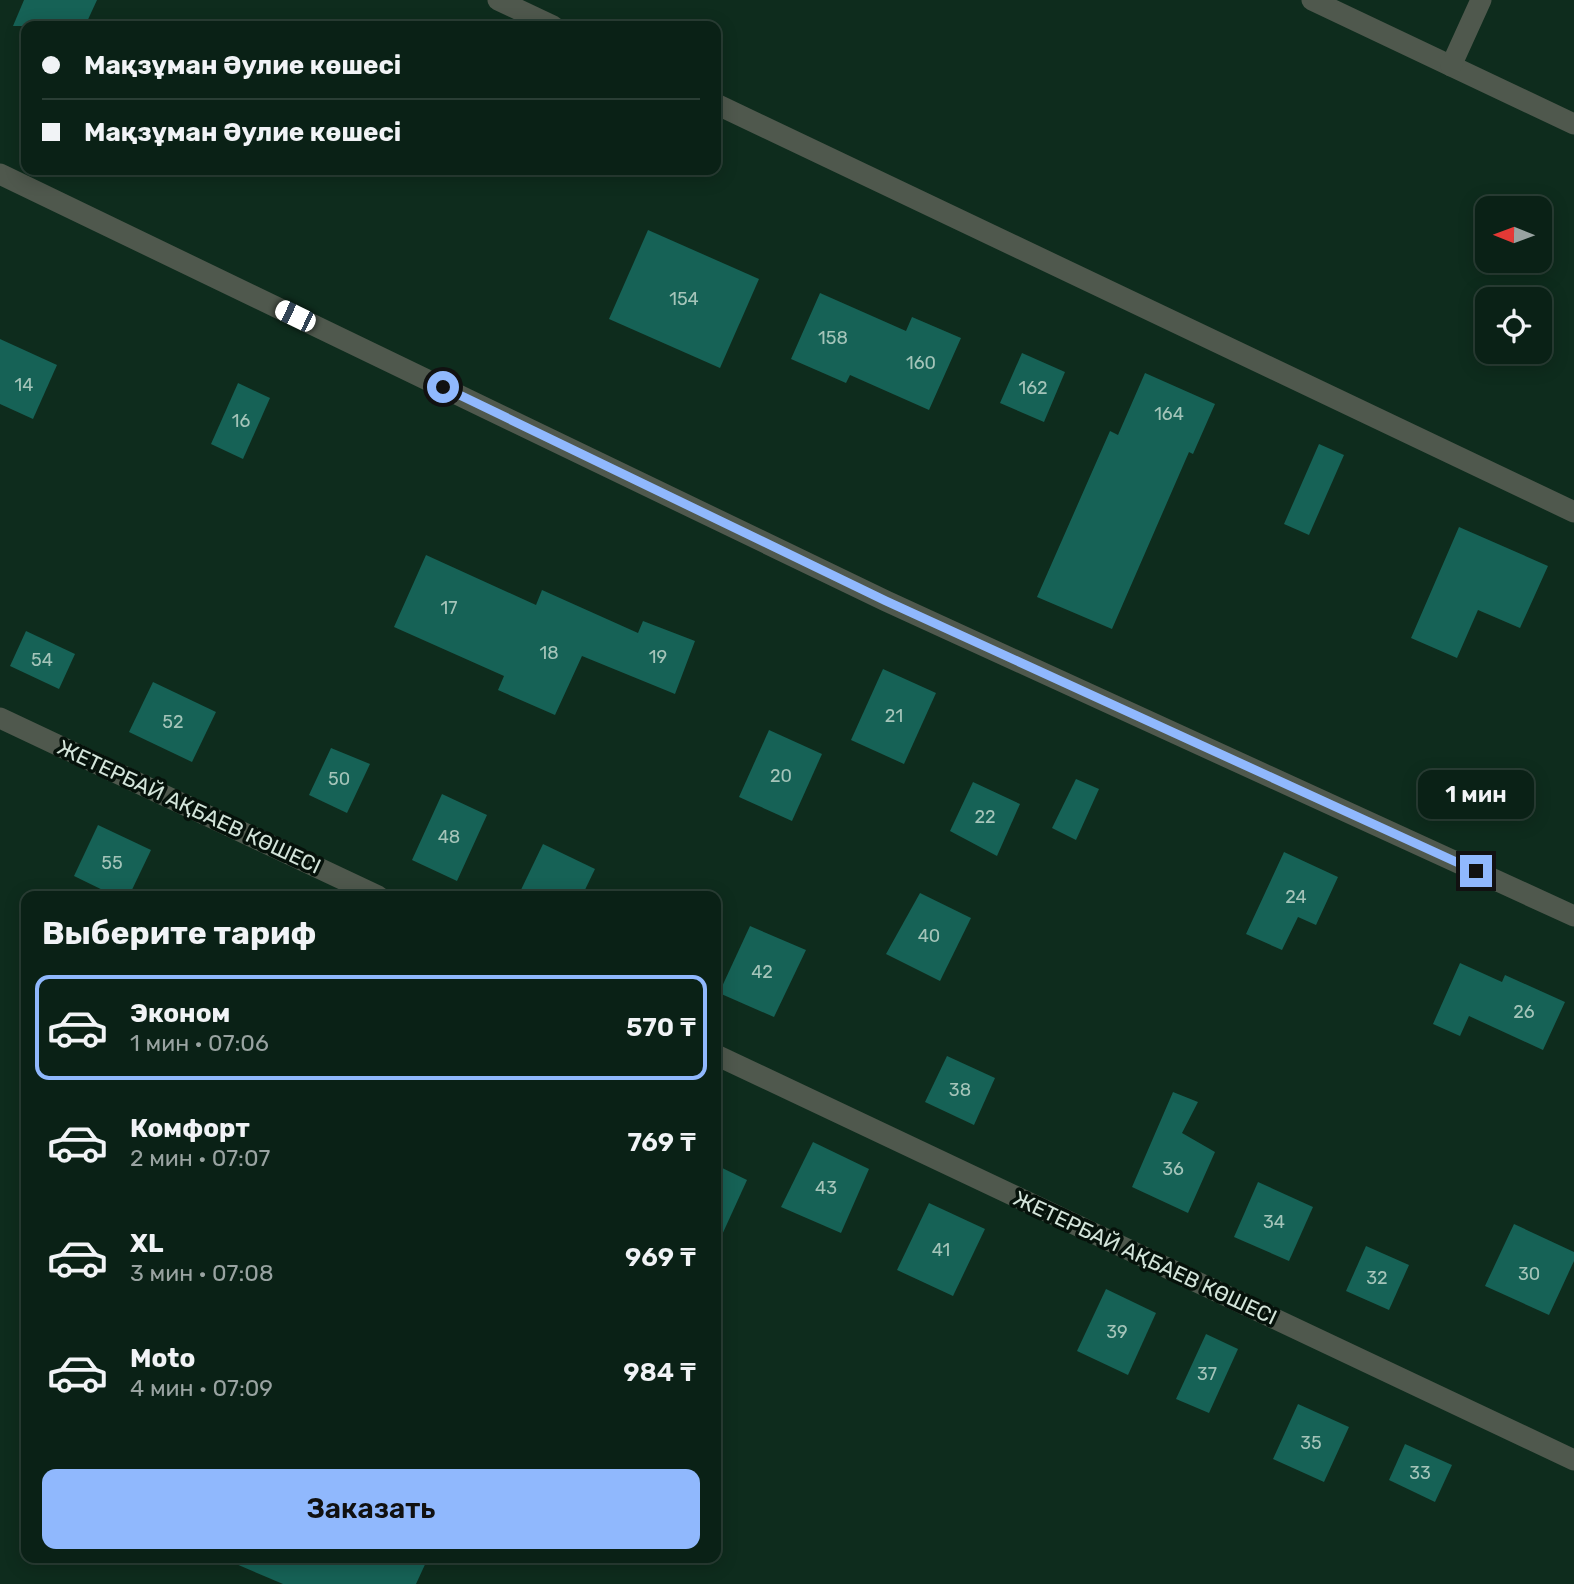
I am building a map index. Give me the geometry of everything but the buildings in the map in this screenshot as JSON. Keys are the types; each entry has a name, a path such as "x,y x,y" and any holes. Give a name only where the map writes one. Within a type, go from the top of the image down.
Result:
{"street":[{"path":"498,0 542,21"},
{"path":"1312,0 1574,124"},
{"path":"1451,66 1481,0"},
{"path":"721,106 1574,512"},
{"path":"0,174 886,601 1574,916"},
{"name":"ЖЕТЕРБАЙ АҚБАЕВ КӨШЕСІ","path":"0,718 367,891"},
{"name":"ЖЕТЕРБАЙ АҚБАЕВ КӨШЕСІ","path":"721,1057 1574,1460"}],"route":[{"path":"443,387 886,601 1476,871"}]}
